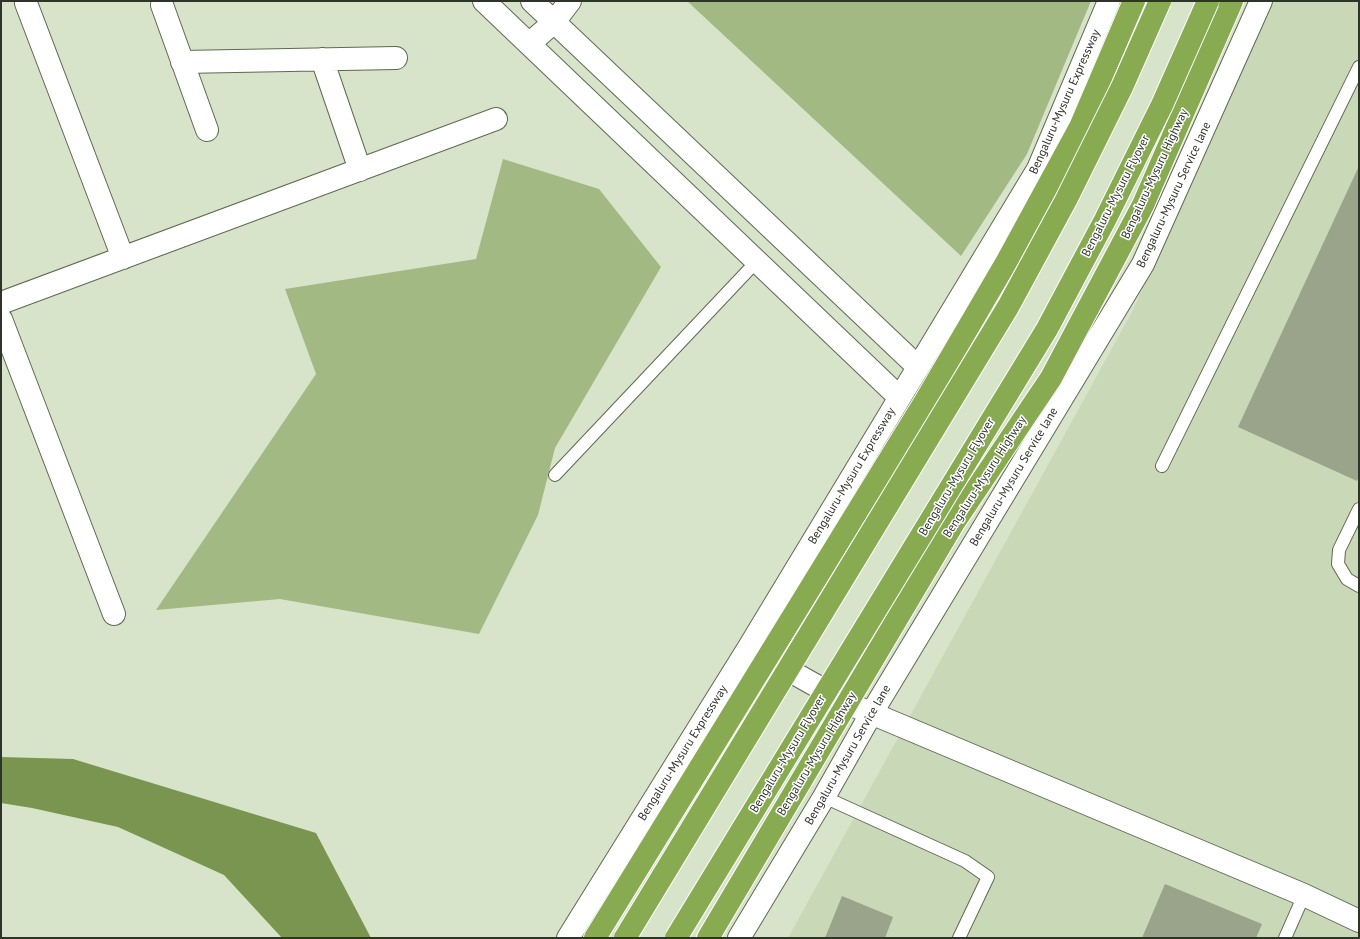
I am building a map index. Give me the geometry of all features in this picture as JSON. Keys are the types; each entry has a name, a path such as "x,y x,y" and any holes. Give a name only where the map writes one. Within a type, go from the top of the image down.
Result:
{"highway":[{"name":"Bengaluru-Mysuru Expressway","path":"595,938 924,403 1007,261 1080,127 1134,1"},
{"path":"624,938 1008,307 1066,200 1119,94 1160,1"},
{"name":"Bengaluru-Mysuru Flyover","path":"676,938 1047,329 1105,220 1159,113 1208,1"},
{"name":"Bengaluru-Mysuru Highway","path":"708,938 955,521 1051,378 1143,205 1232,1"}],"street":[{"path":"484,1 900,397"},
{"path":"532,1 918,367"},
{"path":"529,44 554,22 570,1"},
{"name":"Bengaluru-Mysuru Expressway","path":"568,938 748,647 1038,169 1109,1"},
{"name":"Bengaluru-Mysuru Service lane","path":"739,938 824,797 871,714 1143,264 1261,1"},
{"path":"26,3 123,258"},
{"path":"162,6 207,130"},
{"path":"182,62 396,58"},
{"path":"322,59 360,170"},
{"path":"1,303 496,119"},
{"path":"1,319 114,614"},
{"path":"748,647 847,703 871,714 1304,895 1359,921"}],"lane":[{"path":"1162,466 1359,67"},
{"path":"555,475 757,261"},
{"path":"1359,509 1339,550 1338,564 1347,579 1359,586"},
{"path":"824,797 965,861 988,877 960,938"},
{"path":"1285,938 1304,895"}],"shaded area":[{"path":"687,1 1091,1 1027,154 961,256"},
{"path":"1269,1 1359,1 1359,938 788,938 1133,310"},
{"path":"503,159 599,189 661,267 555,448 538,515 479,634 280,599 156,610 316,374 285,289 476,259"},
{"path":"1,757 73,759 316,833 371,938 282,938 224,875 118,827 32,808 1,803"}],"building":[{"path":"1359,166 1359,476 1357,481 1238,427"},
{"path":"1165,884 1262,924 1256,938 1142,938"},
{"path":"842,896 893,917 885,938 825,938"}]}
